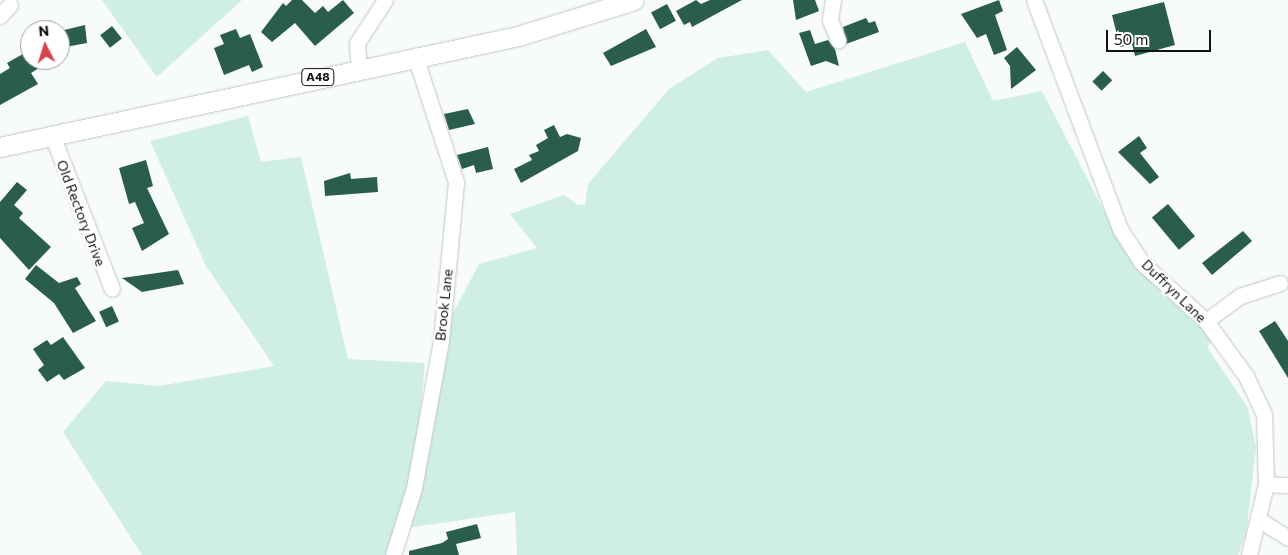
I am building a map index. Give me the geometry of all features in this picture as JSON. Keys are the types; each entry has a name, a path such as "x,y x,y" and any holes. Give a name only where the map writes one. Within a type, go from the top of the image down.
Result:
{"main road":[{"name":"A48","path":"0,147 414,56 518,36 634,0"}],"street":[{"path":"359,68 357,43 385,0"},
{"path":"833,0 830,20 838,40"},
{"name":"Duffryn Lane","path":"1034,0 1120,229 1142,263 1206,321 1246,376 1264,414 1266,484 1261,521 1249,555"},
{"name":"Brook Lane","path":"394,555 414,488 441,341 456,182 414,56"},
{"name":"Old Rectory Drive","path":"52,135 112,290"},
{"path":"1206,321 1240,296 1280,283"},
{"path":"1266,484 1288,486"},
{"path":"1261,521 1288,538"}],"green space":[{"path":"102,0 242,0 157,77"},
{"path":"965,42 993,101 1042,91 1117,236 1214,339 1207,347 1248,408 1256,448 1246,534 1238,555 517,555 515,512 407,528 434,428 448,323 479,264 537,248 510,214 564,195 578,205 585,205 588,184 669,89 718,58 768,50 806,92"},
{"path":"248,116 261,162 301,157 348,359 425,363 415,466 389,555 142,555 63,432 106,381 159,386 274,366 206,266 150,141"}],"building":[{"path":"292,0 302,0 315,13 323,6 328,12 343,0 354,13 315,46 295,23 272,42 261,32 283,3 286,6"},
{"path":"696,0 701,4 710,0 742,0 692,27 690,22 684,25 676,11"},
{"path":"793,0 815,0 819,11 796,20"},
{"path":"999,0 1003,11 995,15 1007,50 994,55 986,34 977,38 961,14"},
{"path":"1164,2 1175,45 1135,56 1132,44 1120,47 1112,15"},
{"path":"667,4 676,21 660,29 651,12"},
{"path":"866,18 869,23 875,21 879,32 846,44 843,27"},
{"path":"85,25 87,43 70,46 70,29"},
{"path":"112,26 122,39 110,48 100,35"},
{"path":"236,29 240,38 250,34 263,67 252,72 249,65 224,75 214,48 224,44 220,35"},
{"path":"646,29 656,47 611,66 603,53"},
{"path":"810,30 815,44 828,40 835,49 839,66 826,61 811,66 799,33"},
{"path":"1017,47 1036,70 1011,89 1010,66 1004,58"},
{"path":"20,56 20,70 36,70 31,73 38,84 0,105 0,74 10,68 7,63"},
{"path":"1103,71 1112,80 1102,91 1092,82"},
{"path":"468,109 475,124 449,130 444,114"},
{"path":"554,125 560,137 567,134 581,138 578,151 521,183 514,169 532,160 529,155 539,151 536,145 548,138 544,130"},
{"path":"1139,136 1147,148 1140,153 1159,177 1150,184 1118,152"},
{"path":"488,147 493,169 476,173 474,165 462,169 457,155"},
{"path":"146,160 153,186 147,188 169,234 142,251 132,228 144,223 135,202 129,204 119,168"},
{"path":"350,173 351,179 377,177 378,192 325,196 324,181"},
{"path":"17,182 27,190 14,205 23,213 19,218 51,247 29,270 0,238 0,202"},
{"path":"1168,204 1195,236 1179,250 1152,217"},
{"path":"1243,231 1252,241 1212,275 1202,263"},
{"path":"36,265 59,283 77,277 81,284 75,288 96,321 73,333 54,303 25,279"},
{"path":"178,270 184,284 142,292 122,278"},
{"path":"112,306 119,322 106,327 99,312"},
{"path":"1275,321 1288,341 1288,378 1259,331"},
{"path":"63,337 85,368 64,380 59,374 47,382 38,370 44,365 33,349 47,340 51,345"},
{"path":"477,524 481,538 456,544 459,555 409,555 409,551 442,543 448,539 446,532"}]}
